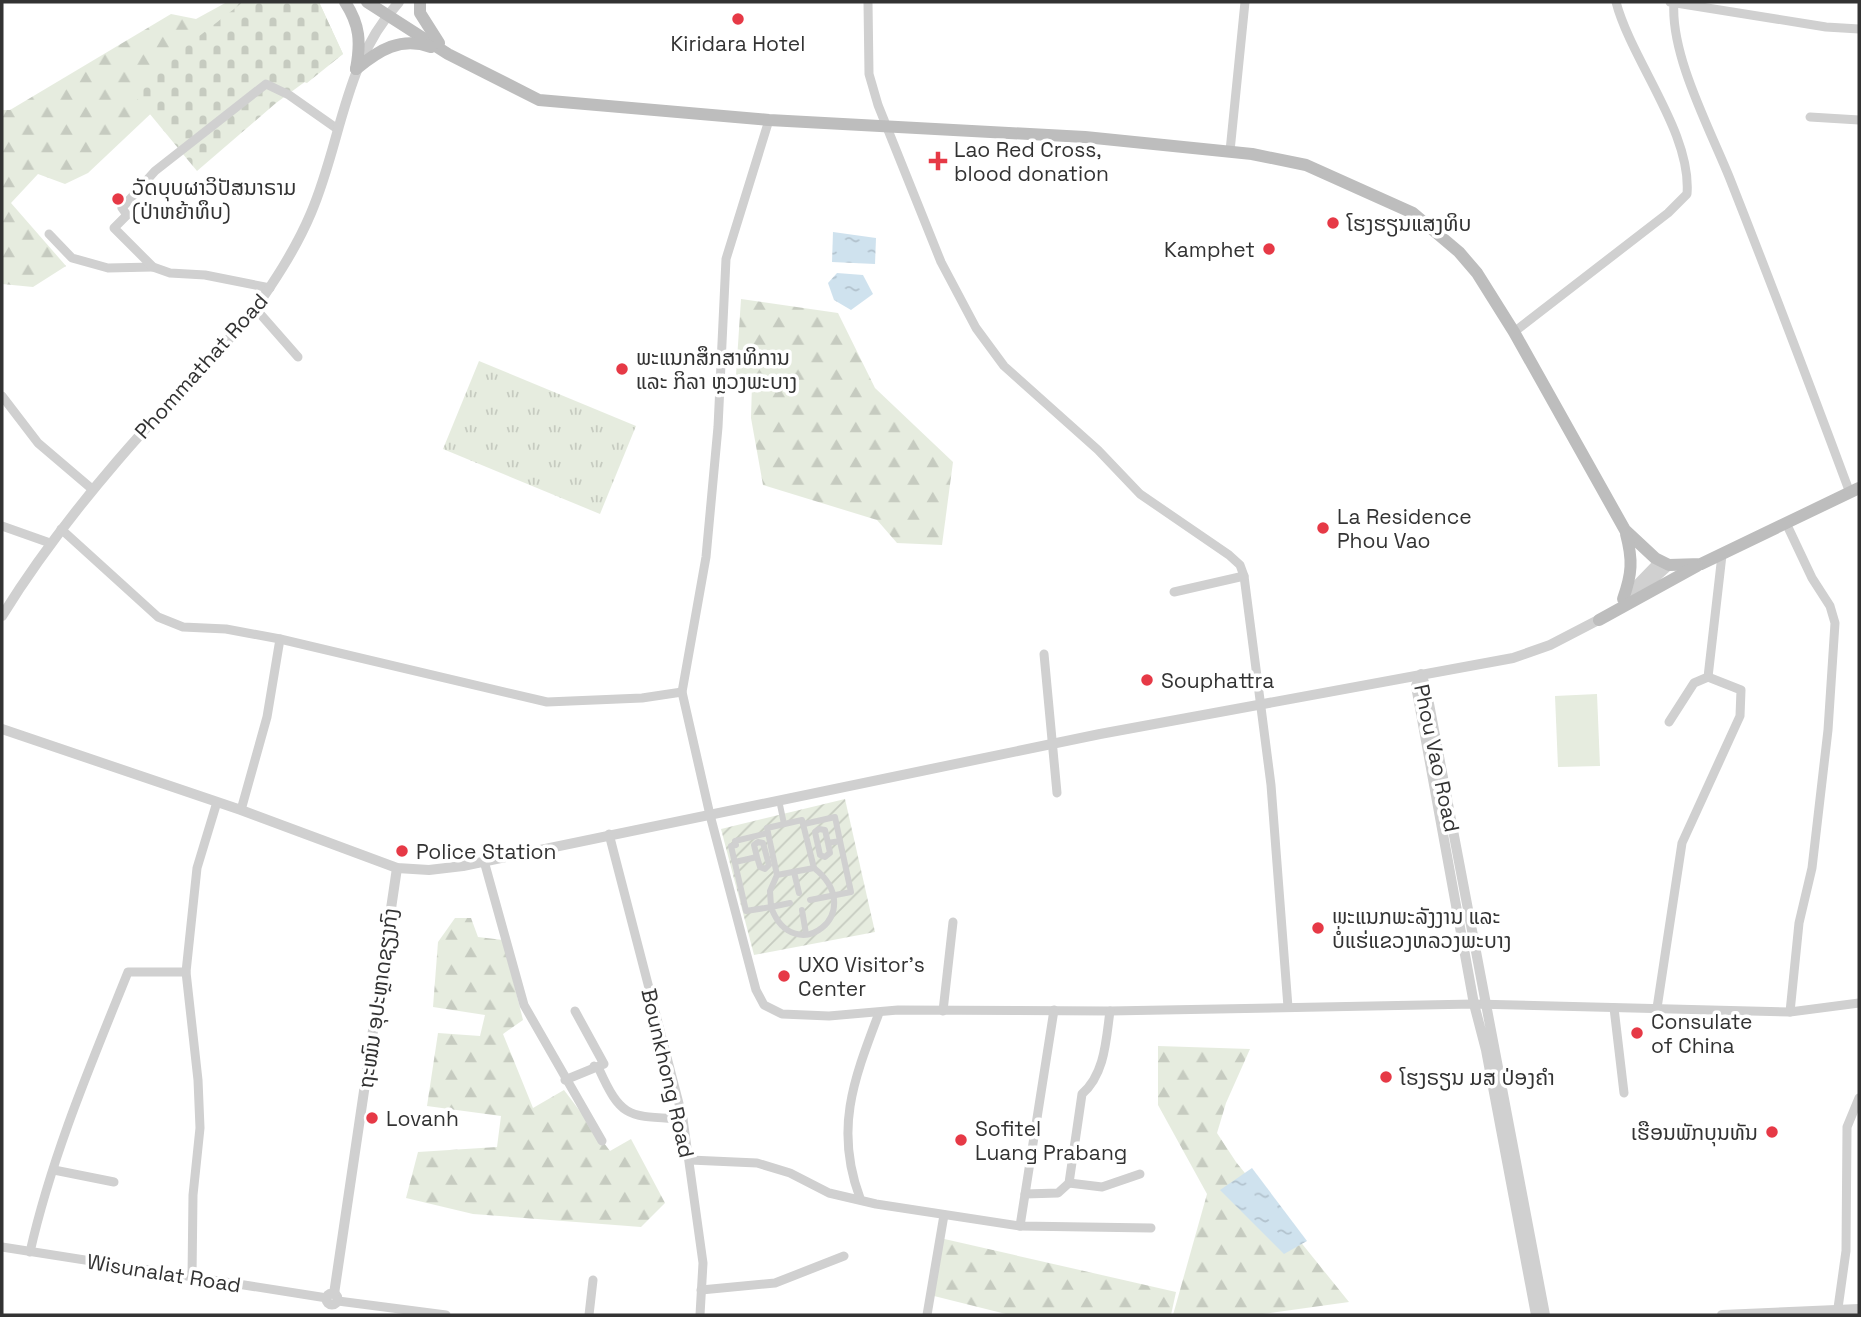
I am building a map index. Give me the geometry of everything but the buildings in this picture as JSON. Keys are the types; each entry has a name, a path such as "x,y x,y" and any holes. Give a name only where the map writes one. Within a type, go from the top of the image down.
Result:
{"main road":[{"path":"345,2 357,22 360,44 356,69"},
{"path":"368,2 448,54"},
{"path":"420,2 420,13 428,29 448,54"},
{"path":"356,69 376,53 396,43 419,43 448,54 539,100 769,120 1085,136 1230,151 1306,165 1413,213 1468,262 1514,332 1625,530 1639,547 1665,563 1701,564"},
{"path":"1599,620 1701,564 1855,491"},
{"path":"1623,599 1633,559 1625,530"}],"street":[{"name":"Phommathat Road","path":"2,616 50,543 92,489 270,288 312,211 356,69 388,14 399,2"},
{"path":"868,2 869,74 878,105 941,262 964,309 994,355 1098,450 1140,494 1240,565 1244,576 1261,703 1288,1007"},
{"path":"1230,151 1245,2"},
{"path":"1514,332 1668,213 1687,194 1686,177 1673,123 1655,93 1621,23 1616,2"},
{"path":"1855,491 1688,72 1673,20 1672,2 1826,27 1859,29"},
{"path":"153,267 114,229 127,215 122,208 155,171 253,93 267,84 274,86 337,128"},
{"path":"1810,117 1859,120"},
{"path":"769,120 726,259 718,427 706,557 682,692 710,815 756,990 764,1005 782,1014 879,1013 898,1010 1110,1012 1479,1005 1790,1012 1859,1003"},
{"path":"49,234 72,258 108,268 153,267 170,273 205,275 270,288"},
{"path":"255,308 298,357"},
{"path":"2,396 38,443 92,489"},
{"path":"1786,523 1812,578 1830,606 1835,623 1828,730 1812,868 1798,923 1790,1012"},
{"path":"2,526 50,543"},
{"path":"61,529 158,617 183,627 226,629 281,639 547,702 642,698 682,692"},
{"path":"1707,677 1722,555"},
{"path":"1599,620 1665,563"},
{"path":"2,729 241,810 397,868 446,868 1261,703 1513,658 1550,645 1599,620 1648,586 1665,563"},
{"path":"1174,592 1244,576"},
{"path":"241,810 267,717 281,639"},
{"path":"1044,653 1055,744 1057,793"},
{"name":"Phou Vao Road","path":"1421,674 1426,688 1486,1050 1536,1315"},
{"path":"1657,1008 1682,844 1740,716 1741,690 1707,677 1695,683 1669,722"},
{"path":"779,800 784,824"},
{"path":"192,1278 193,1195 200,1128 198,1080 186,972 197,868 217,802"},
{"path":"804,824 835,817 851,892 810,900"},
{"path":"803,820 804,824 814,868 828,883 834,913 828,925 806,933 791,932 777,921 771,906 770,891 777,875 767,828 803,820"},
{"path":"768,832 735,841 736,845 731,846 746,911 790,903"},
{"name":"Bounkhong Road","path":"609,834 682,1119 690,1160 694,1212 703,1263 699,1315"},
{"path":"828,843 840,841"},
{"path":"735,862 757,857"},
{"path":"484,861 524,1005 602,1142"},
{"name":"ຖະໜົນ ອຸປະຫຼາດຊຽງກົງ","path":"332,1303 397,868"},
{"path":"777,875 814,868"},
{"path":"794,872 799,892"},
{"path":"802,910 806,933"},
{"path":"943,1011 953,922"},
{"path":"30,1252 41,1203 54,1170 68,1120 128,972 186,972"},
{"name":"Phou Vao Road","path":"1479,1005 1545,1315"},
{"path":"1614,1008 1624,1093"},
{"path":"1020,1226 1054,1010"},
{"path":"565,1080 594,1066 601,1066 603,1061 576,1011"},
{"path":"1025,1194 1058,1193 1069,1183 1082,1094 1093,1086 1104,1054 1110,1012"},
{"path":"860,1198 849,1169 846,1129 853,1083 879,1013"},
{"path":"594,1066 599,1069 612,1099 624,1110 640,1116 682,1119"},
{"path":"1838,1308 1846,1251 1847,1127 1859,1098"},
{"path":"690,1160 757,1163 790,1173 829,1193 944,1215 1020,1226 1151,1228"},
{"path":"54,1170 114,1182"},
{"path":"1069,1183 1102,1187 1140,1174"},
{"path":"927,1315 944,1215"},
{"name":"Wisunalat Road","path":"2,1247 332,1303 446,1315"},
{"path":"701,1290 775,1283 844,1256"},
{"path":"589,1315 593,1280"},
{"path":"1722,1315 1859,1309"}],"green space":[{"path":"227,2 319,2 343,54 307,83 214,54 88,173 65,184 38,174 11,203 66,266 33,287 2,284 2,110 10,110 171,14 196,19"},
{"path":"243,2 319,2 343,54 276,103 197,171 130,90"},
{"path":"741,299 838,313 875,388 953,462 942,545 897,543 877,520 763,485 751,418 752,384 736,375"},
{"path":"479,361 636,426 600,514 443,449"},
{"path":"1597,694 1600,766 1558,767 1555,696"},
{"path":"845,799 875,932 754,955 721,829"},
{"path":"455,918 471,918 478,937 503,940 523,1020 503,1034 533,1108 564,1090 610,1151 631,1139 665,1203 641,1227 473,1214 406,1198 418,1152 497,1147 501,1116 427,1106 438,1033 480,1036 485,1015 433,1007 438,942"},
{"path":"1158,1046 1250,1049 1226,1103 1217,1133 1236,1162 1349,1302 1255,1315 1173,1315 1207,1194 1158,1105"},
{"path":"940,1238 1176,1292 1171,1315 1010,1315 930,1295"}],"water":[{"path":"833,232 876,238 875,264 832,262"},
{"path":"837,273 863,275 873,294 851,310 834,300 828,283"},
{"path":"1252,1168 1307,1241 1284,1254 1220,1190"}],"place":[{"name":"Kiridara Hotel","path":"738,19"},
{"name":"Lao Red Cross, blood donation","path":"938,161"},
{"name":"ວັດບຸບຜາວິປັສນາຣາມ (ປ່າຫຍ້າທຶບ)","path":"118,199"},
{"name":"ໂຮງຮຽນແສງທິບ","path":"1333,223"},
{"name":"Kamphet","path":"1269,249"},
{"name":"ພະແນກສຶກສາທິການ ແລະ ກິລາ ຫຼວງພະບາງ","path":"622,369"},
{"name":"La Residence Phou Vao","path":"1323,528"},
{"name":"Souphattra","path":"1147,680"},
{"name":"Police Station","path":"402,851"},
{"name":"ພະແນກພະລັງງານ ແລະ ບໍ່ແຮ່ແຂວງຫລວງພະບາງ","path":"1318,928"},
{"name":"UXO Visitor's Center","path":"784,976"},
{"name":"Consulate of China","path":"1637,1033"},
{"name":"ໂຮງຣຽນ ມສ ປ່ອງຄຳ","path":"1386,1077"},
{"name":"Lovanh","path":"372,1118"},
{"name":"ເຮືອນພັກບຸນທັນ","path":"1772,1132"},
{"name":"Sofitel Luang Prabang","path":"961,1140"}]}
